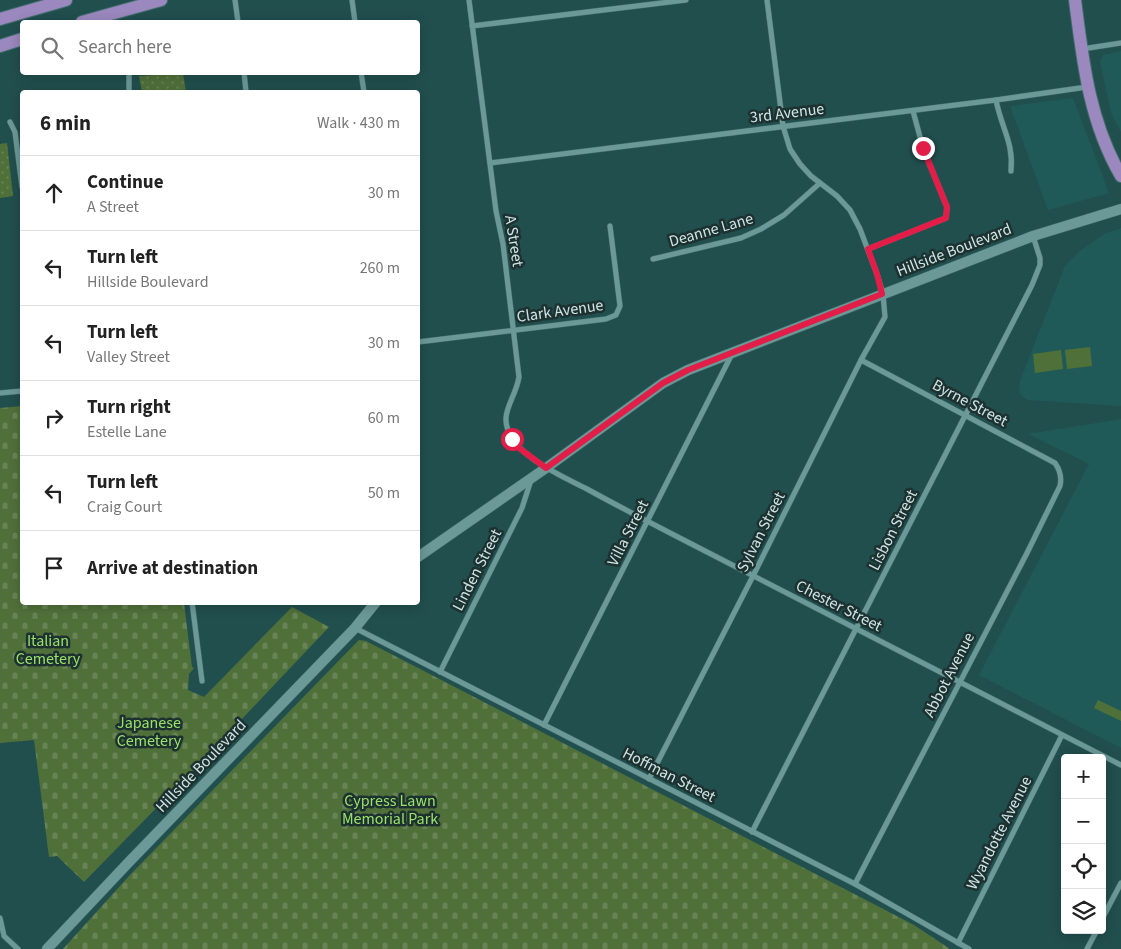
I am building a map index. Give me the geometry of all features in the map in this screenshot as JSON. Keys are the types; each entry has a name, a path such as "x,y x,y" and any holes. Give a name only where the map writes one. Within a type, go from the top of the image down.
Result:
{"main road":[{"path":"0,19 66,0"},
{"path":"1075,0 1087,87 1095,119 1103,141 1121,176"},
{"path":"89,20 158,1"},
{"path":"0,46 20,40"},
{"name":"Hillside Boulevard","path":"420,556 546,468 663,383 688,370 1033,236 1121,209"},
{"name":"Hillside Boulevard","path":"47,949 355,628 374,605"}],"street":[{"path":"235,0 238,20"},
{"path":"352,0 355,20"},
{"name":"A Street","path":"469,0 496,211 503,244 520,377 518,388 506,411 506,420 512,439 519,448 546,468"},
{"path":"472,26 686,0"},
{"name":"Sylvan Street","path":"650,779 885,317 877,274 860,229 850,210 837,196 800,164 790,150 783,126 767,0"},
{"path":"1081,49 1121,43"},
{"path":"244,75 246,90"},
{"path":"361,75 364,90"},
{"path":"129,76 129,90"},
{"name":"3rd Avenue","path":"490,163 913,111 1087,87"},
{"path":"996,100 998,112 1010,142 1011,171"},
{"path":"868,249 946,218 947,207 923,148 913,111"},
{"path":"10,122 15,132 20,171"},
{"name":"Deanne Lane","path":"652,259 741,238 762,229 784,215 820,183"},
{"name":"Clark Avenue","path":"420,342 606,319 616,315 620,306 610,226"},
{"name":"Lisbon Street","path":"752,832 1025,300 1040,265 1040,258 1033,236"},
{"name":"Villa Street","path":"544,725 733,352"},
{"name":"Byrne Street","path":"862,360 1055,462 1061,475"},
{"path":"0,393 20,390"},
{"name":"Chester Street","path":"546,468 1121,765"},
{"name":"Abbot Avenue","path":"855,884 1027,553 1060,486 1061,475"},
{"name":"Linden Street","path":"440,672 522,508 532,477"},
{"path":"192,605 202,681"},
{"name":"Hoffman Street","path":"355,628 855,884 969,949"},
{"name":"Wyandotte Avenue","path":"958,943 1062,735"},
{"path":"1106,911 1121,882"},
{"path":"0,918 4,936 18,949"},
{"path":"1087,949 1095,934"}],"shaded area":[{"path":"1121,51 1121,132 1111,113 1100,61 1103,55"},
{"path":"1073,98 1109,193 1048,210 1010,106"},
{"path":"1121,228 1121,406 1028,400 1019,392 1020,381 1065,266 1081,250 1104,234"},
{"path":"1121,419 1121,748 979,675 1089,464 1028,434"}],"green space":[{"path":"183,75 186,90 142,90 139,76"},
{"path":"7,143 13,196 0,198 0,144"},
{"path":"1090,347 1092,366 1067,369 1065,350"},
{"path":"1061,350 1063,369 1035,373 1033,354"},
{"path":"20,406 20,605 184,605 192,667 194,668 189,674 188,690 204,697 292,607 329,627 84,882 57,856 49,857 34,740 0,743 0,408"},
{"name":"Cypress Lawn Memorial Park","path":"359,640 366,641 914,925 950,949 63,949 129,876"},
{"path":"1098,700 1121,711 1121,721 1094,708"}],"route":[{"path":"512,439 519,448 546,468 663,383 688,370 882,294 868,249 946,218 947,207 923,148"}],"park label":[{"name":"Italian Cemetery","path":"48,650"},
{"name":"Japanese Cemetery","path":"149,732"}]}
